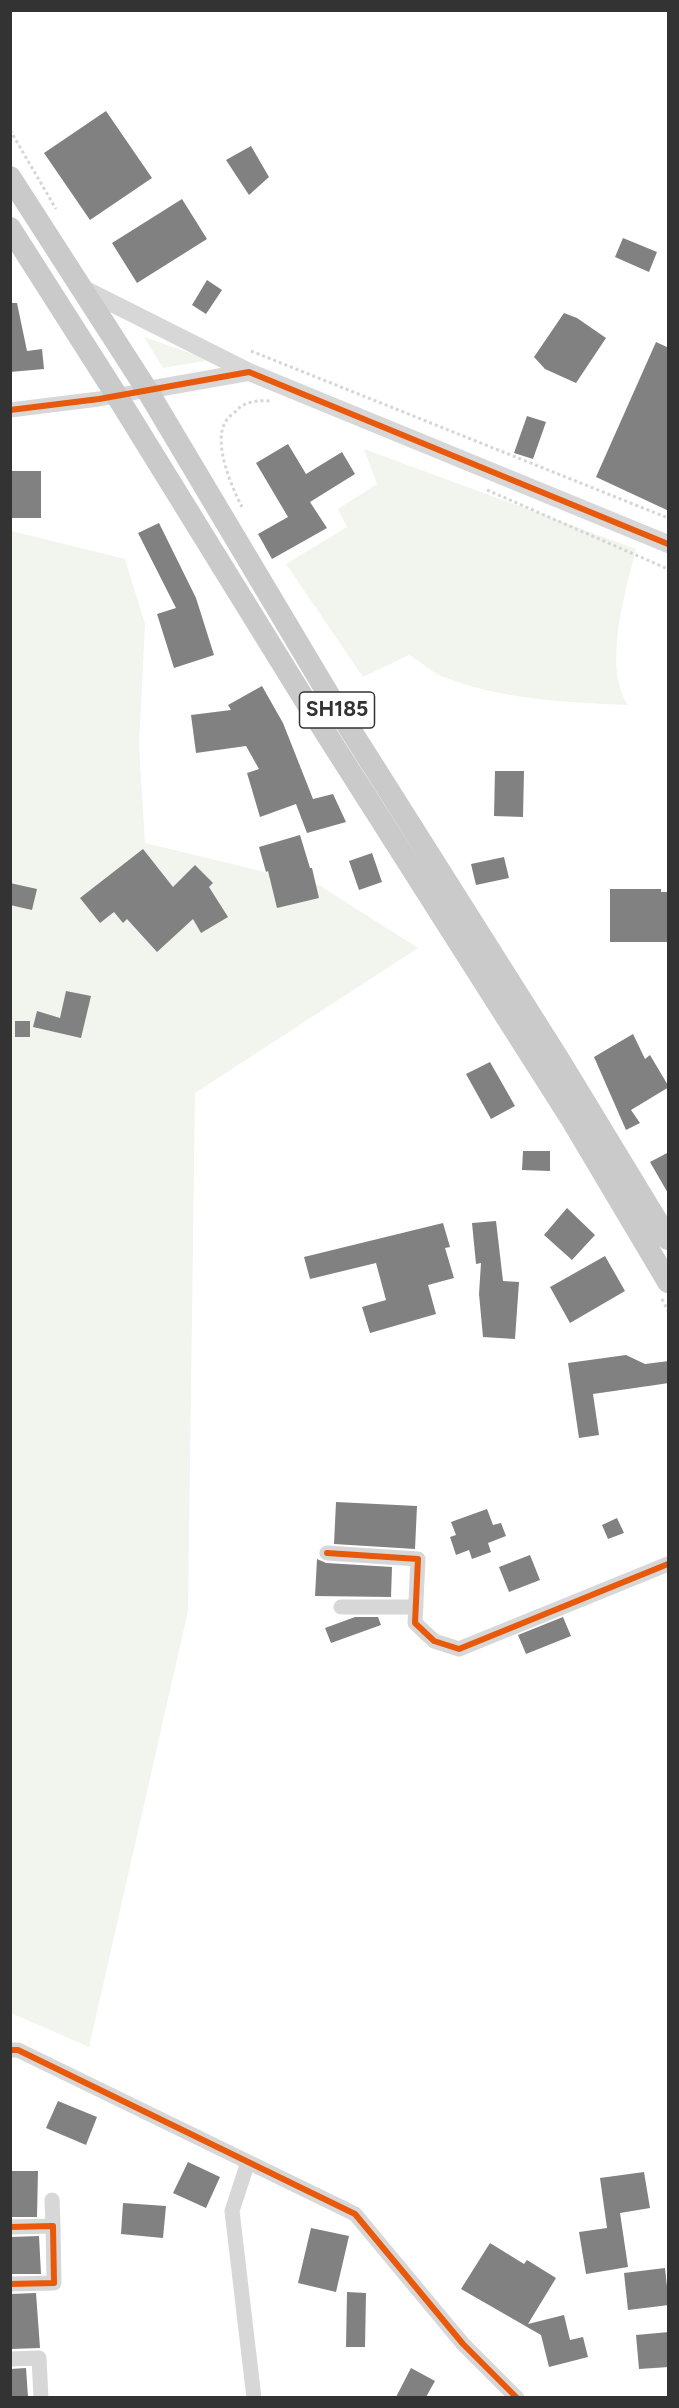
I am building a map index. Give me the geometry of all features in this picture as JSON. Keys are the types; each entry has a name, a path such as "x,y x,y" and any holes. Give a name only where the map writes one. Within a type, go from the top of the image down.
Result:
{"main road":[{"name":"SH185","path":"10,177 147,390 336,707 561,1063 669,1239"},
{"name":"SH185","path":"10,228 300,692 570,1117 669,1282"}],"street":[{"path":"80,287 249,372 669,544"},
{"path":"10,410 117,396 249,372"},
{"path":"327,1553 417,1559 415,1623 434,1641 459,1649 669,1564"},
{"path":"341,1607 416,1607"},
{"path":"10,2050 18,2050 355,2214 463,2344 517,2397"},
{"path":"248,2162 232,2211 254,2397"},
{"path":"10,2284 54,2283 52,2200"},
{"path":"10,2227 53,2226"},
{"path":"10,2359 39,2358 41,2397"}],"path":[{"path":"10,130 62,219"},
{"path":"249,351 669,519"},
{"path":"242,508 232,488 221,448 224,423 242,404 263,400 279,402"},
{"path":"483,489 669,568"}],"shaded area":[{"path":"144,337 210,360 163,368"},
{"path":"364,449 636,549 622,607 616,650 620,689 628,705 581,703 488,691 439,675 409,655 363,677 286,564 347,527 338,509 377,484"},
{"path":"11,531 125,559 145,624 139,745 145,843 319,885 418,948 195,1093 188,1611 89,2047 11,2013"}],"building":[{"path":"106,111 152,178 90,220 44,153"},
{"path":"251,146 269,177 249,195 226,160"},
{"path":"182,199 207,239 137,283 112,243"},
{"path":"623,238 657,252 649,272 615,257"},
{"path":"207,280 222,290 206,314 192,305"},
{"path":"10,303 17,303 27,351 42,349 44,369 10,372"},
{"path":"564,313 577,318 606,338 576,383 545,369 534,357"},
{"path":"656,342 669,348 669,511 596,477"},
{"path":"527,416 546,422 533,459 514,453"},
{"path":"288,444 306,474 342,452 355,474 310,502 327,528 272,559 258,534 288,517 256,463"},
{"path":"11,471 41,471 41,518 11,518"},
{"path":"159,523 196,598 214,655 174,668 157,614 176,608 138,533"},
{"path":"262,686 283,723 313,799 333,794 346,822 307,833 296,804 260,817 247,773 259,769 246,746 196,753 191,715 231,710 228,705"},
{"path":"495,771 524,771 523,817 494,816"},
{"path":"300,835 310,868 312,868 319,898 277,908 268,871 266,872 259,847"},
{"path":"143,849 173,887 195,865 213,883 209,887 228,917 201,933 193,919 157,952 127,919 123,923 114,912 100,923 80,898"},
{"path":"372,853 382,882 359,890 349,861"},
{"path":"504,857 509,878 476,885 471,864"},
{"path":"10,883 37,889 32,910 10,905"},
{"path":"610,889 661,889 661,892 669,892 669,942 610,942"},
{"path":"66,991 91,996 81,1038 33,1027 37,1011 60,1018"},
{"path":"15,1021 30,1021 30,1037 15,1037"},
{"path":"633,1034 645,1059 650,1055 669,1087 631,1110 640,1123 626,1130 594,1057"},
{"path":"490,1062 515,1106 491,1119 466,1074"},
{"path":"523,1151 550,1151 550,1171 522,1170"},
{"path":"669,1152 669,1195 650,1162"},
{"path":"567,1208 595,1235 572,1260 544,1235"},
{"path":"496,1221 503,1281 519,1282 515,1339 483,1337 479,1294 481,1263 476,1264 472,1223"},
{"path":"443,1223 450,1247 445,1248 454,1278 428,1285 436,1314 370,1333 362,1307 386,1300 376,1263 310,1279 304,1257"},
{"path":"605,1256 625,1291 570,1323 550,1287"},
{"path":"626,1355 645,1364 669,1361 669,1383 593,1394 599,1435 579,1438 568,1363"},
{"path":"336,1502 417,1506 415,1549 334,1544"},
{"path":"487,1509 493,1525 501,1523 506,1536 488,1543 491,1552 472,1559 469,1550 456,1555 450,1537 456,1535 451,1522"},
{"path":"617,1518 624,1533 608,1539 602,1525"},
{"path":"530,1555 540,1580 509,1592 499,1567"},
{"path":"317,1559 326,1563 392,1567 391,1597 315,1596"},
{"path":"355,1617 378,1617 381,1625 331,1643 325,1628"},
{"path":"563,1617 571,1636 526,1654 518,1635"},
{"path":"58,2101 97,2117 86,2145 46,2128"},
{"path":"188,2162 220,2177 206,2208 173,2193"},
{"path":"10,2171 38,2171 37,2217 10,2217"},
{"path":"644,2172 650,2208 620,2213 628,2267 586,2274 579,2232 607,2228 600,2178"},
{"path":"123,2203 166,2206 163,2238 121,2234"},
{"path":"311,2228 349,2236 336,2292 298,2283"},
{"path":"39,2236 41,2274 10,2274 10,2237"},
{"path":"490,2243 524,2264 527,2260 556,2278 528,2324 564,2315 570,2340 583,2337 588,2357 549,2367 541,2335 461,2289"},
{"path":"665,2268 669,2305 628,2310 624,2273"},
{"path":"347,2292 366,2293 365,2347 346,2347"},
{"path":"36,2293 40,2348 10,2349 10,2294"},
{"path":"669,2332 669,2367 639,2369 636,2335"},
{"path":"26,2368 28,2397 10,2397 10,2369"},
{"path":"411,2368 435,2381 426,2397 396,2397"}],"cycle path":[{"path":"10,410 99,399 249,372 668,544"},
{"path":"327,1553 418,1559 415,1623 434,1641 459,1649 668,1564"},
{"path":"10,2050 18,2050 355,2214 463,2344 517,2398"},
{"path":"10,2227 53,2226 54,2283 10,2284"}]}
